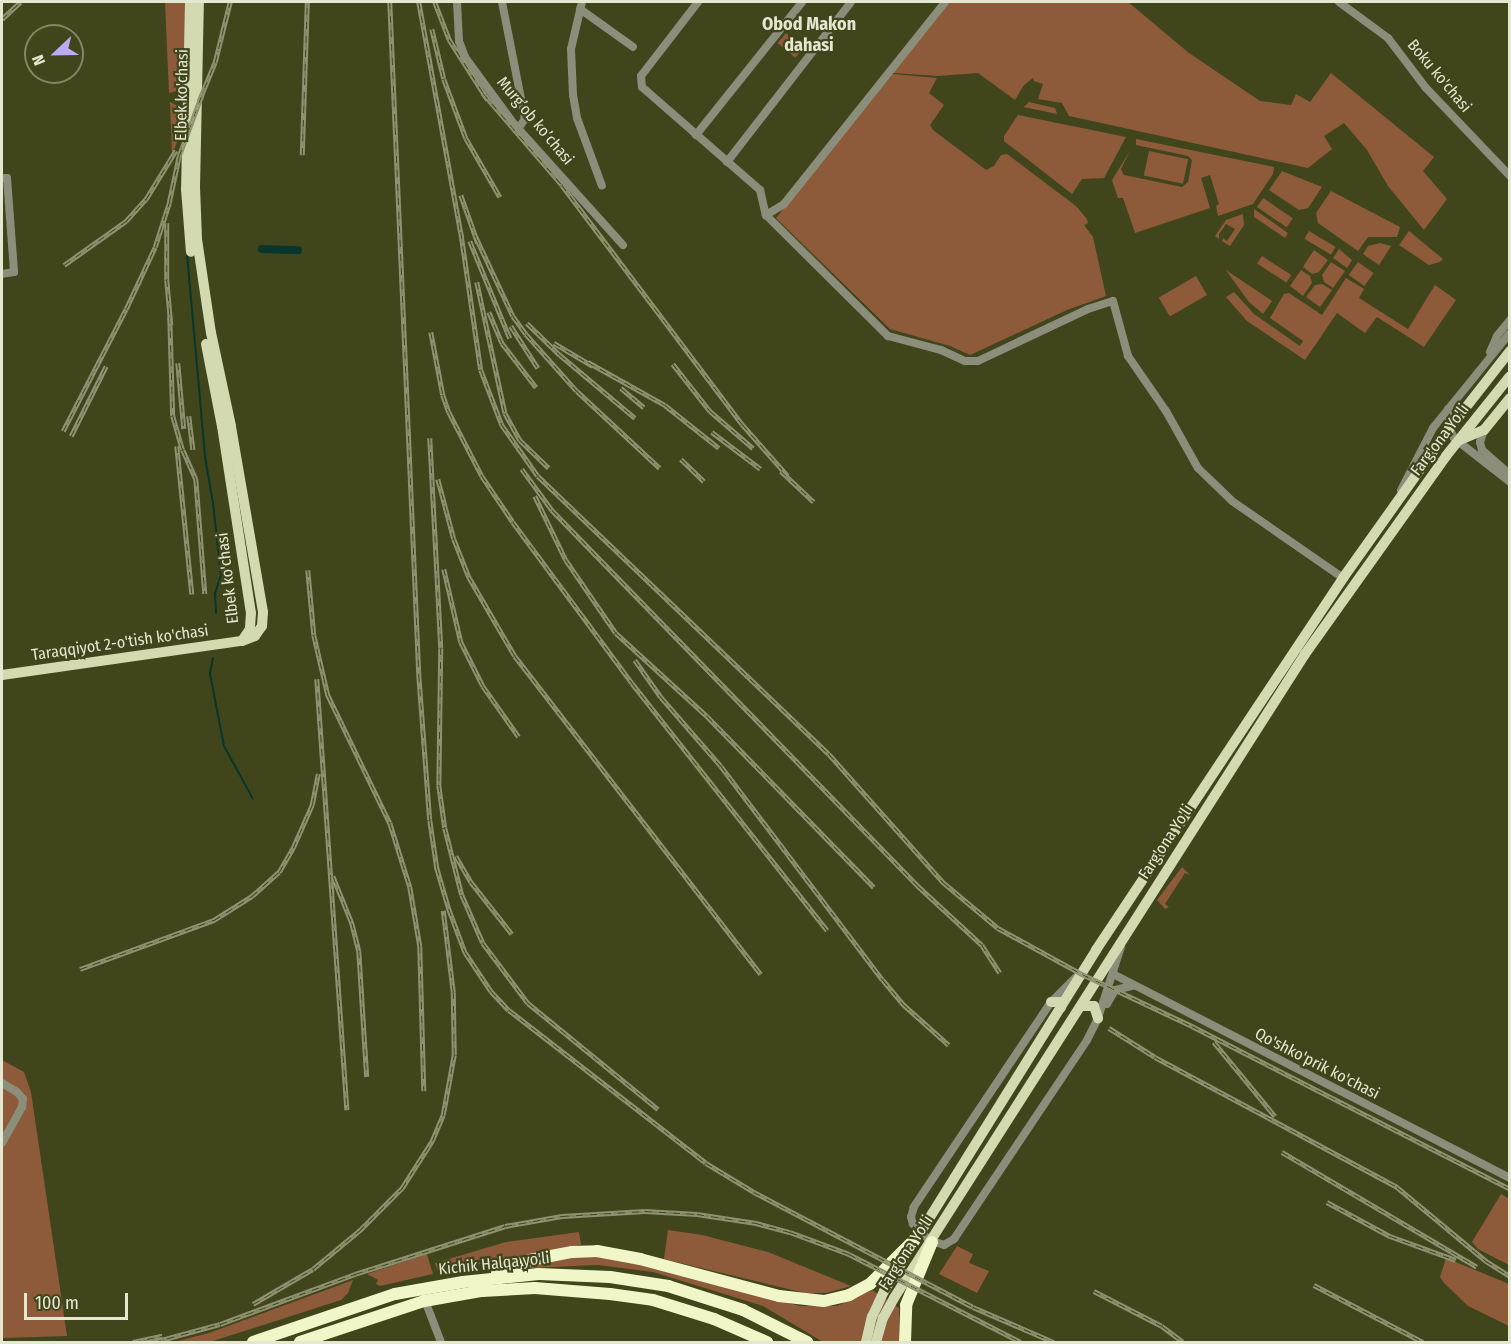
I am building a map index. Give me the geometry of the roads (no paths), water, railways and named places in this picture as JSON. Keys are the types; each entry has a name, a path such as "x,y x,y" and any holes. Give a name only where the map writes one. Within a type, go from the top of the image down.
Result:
{"highway":[{"path":"479,1279 530,1260 572,1252 597,1251 640,1259 802,1300 824,1301 842,1298 870,1284 919,1235"},
{"path":"905,1342 904,1324 909,1297 932,1242"},
{"name":"Kichik Halqa yo'li","path":"300,1342 422,1295 479,1279 557,1274 654,1283 743,1310 807,1342"},
{"name":"Kichik Halqa yo'li","path":"253,1342 371,1301 524,1288 632,1296 694,1312 767,1342"}],"main road":[{"name":"Elbek ko'chasi","path":"190,2 187,128 188,223 196,286 222,426 251,614 250,628 242,640"},
{"name":"Elbek ko'chasi","path":"200,2 195,188 197,239 211,333 231,426 263,612 259,633 242,640"},
{"name":"Farg'ona Yo'li","path":"866,1342 878,1304 1085,967 1343,578 1449,429 1509,351"},
{"name":"Farg'ona Yo'li","path":"876,1342 886,1311 1082,1006 1127,930 1316,638 1457,441 1509,376"},
{"path":"1457,441 1484,430 1509,398"},
{"name":"Taraqqiyot 2-o'tish ko'chasi","path":"2,675 242,640"},
{"path":"1051,1002 1059,1002 1061,1008"},
{"path":"1082,1006 1094,1006 1098,1018"}],"street":[{"name":"Murg’ob ko’chasi","path":"457,2 459,41 465,57 514,124 623,245"},
{"path":"501,2 525,119 520,126"},
{"path":"698,2 641,76 640,81 645,91 760,190 766,215 888,336 941,350 965,361 984,359 1088,309 1113,301 1128,356 1166,411 1198,468 1232,501 1343,578"},
{"path":"696,135 802,2"},
{"path":"728,162 851,2"},
{"path":"766,215 784,204 945,2"},
{"name":"Boku ko'chasi","path":"1339,2 1388,38 1426,88 1509,176"},
{"path":"602,186 577,118 573,95 571,49 581,5 633,47"},
{"path":"2,178 7,178 14,272 2,274"},
{"name":"Farg'ona Yo'li","path":"1484,365 1497,336 1509,320"},
{"name":"Farg'ona Yo'li","path":"1386,518 1433,428 1509,333"},
{"path":"1448,408 1449,429 1457,441 1509,482"},
{"path":"1484,430 1480,442 1482,450 1509,474"},
{"path":"1098,1018 1127,930"},
{"path":"1085,967 1051,1002 914,1207 911,1217 914,1226 930,1241 944,1245 953,1240 1087,1040 1115,990"},
{"name":"Qo'shko'prik ko'chasi","path":"1113,974 1132,986 1509,1178"},
{"path":"1082,1006 1115,990 1132,986"},
{"path":"2,1083 17,1092 23,1099 22,1107 2,1143"},
{"path":"422,1295 441,1342"}],"waterway":[{"path":"262,249 298,250"},
{"path":"187,254 205,457 221,575 215,593 216,613"},
{"path":"213,658 210,674 224,746 253,799"}],"railway":[{"path":"2,19 20,2"},
{"path":"199,101 215,62 230,2"},
{"path":"302,155 307,2"},
{"path":"390,2 419,675 430,820 437,868 465,952 491,991 509,1010 706,1163 754,1192 973,1307 1054,1342"},
{"path":"419,2 461,232 481,370 502,425 538,476 829,754 944,883 998,928 1082,974 1192,1026 1510,1189"},
{"path":"435,2 449,39 488,100"},
{"path":"432,29 444,79 466,138 500,197"},
{"path":"483,93 562,185 742,424 788,476"},
{"path":"63,431 155,247 169,203 179,156 202,94"},
{"path":"64,265 126,221 146,199 176,150"},
{"path":"461,195 478,243"},
{"path":"167,223 167,280 171,325"},
{"path":"476,237 513,316 526,334 577,391 660,468"},
{"path":"470,241 510,338"},
{"path":"477,282 505,413 520,440 549,468"},
{"path":"489,312 502,343 536,387"},
{"path":"170,317 173,416 183,450 196,479 205,594"},
{"path":"527,323 560,355 635,418"},
{"path":"511,326 538,368"},
{"path":"431,332 443,395 449,412 482,476 513,522 632,683 827,930"},
{"path":"554,343 593,366"},
{"path":"588,362 665,405 719,448"},
{"path":"178,363 184,429"},
{"path":"673,364 710,411 753,448"},
{"path":"71,436 106,366"},
{"path":"621,388 644,407"},
{"path":"189,416 193,450"},
{"path":"712,432 761,469"},
{"path":"430,438 441,648 439,785 445,828 462,895 483,943 528,1003 658,1109"},
{"path":"177,446 192,594"},
{"path":"681,459 704,481"},
{"path":"522,469 552,510 918,886 982,945 1000,973"},
{"path":"781,471 814,502"},
{"path":"438,479 454,539 469,577 515,656 761,974"},
{"path":"535,496 566,560 616,633 707,716 874,887"},
{"path":"444,569 461,642 483,686 519,737"},
{"path":"308,570 314,635 328,695 390,823 410,887 420,946 424,1091"},
{"path":"635,660 661,697 721,766 883,980 904,1005 949,1045"},
{"path":"317,679 347,1110"},
{"path":"80,969 214,920 252,896 279,872 293,848 312,805 318,774"},
{"path":"456,856 471,882 512,934"},
{"path":"333,876 352,923 359,951 367,1077"},
{"path":"253,1304 313,1269 359,1231 402,1188 432,1141 443,1115 454,1055 453,992 443,911"},
{"path":"1109,1028 1155,1057 1397,1187 1486,1261 1510,1276"},
{"path":"1214,1042 1275,1116"},
{"path":"1282,1152 1477,1267"},
{"path":"1327,1202 1390,1236 1456,1260"},
{"path":"154,1342 220,1324 355,1274 505,1226 562,1216 645,1211 697,1214 756,1223 790,1232 849,1254 1021,1342"},
{"path":"1314,1285 1423,1342"},
{"path":"1094,1291 1162,1326 1183,1342"},
{"path":"133,1342 162,1336"}],"district":[{"name":"Obod Makon dahasi","path":"809,36"}]}
